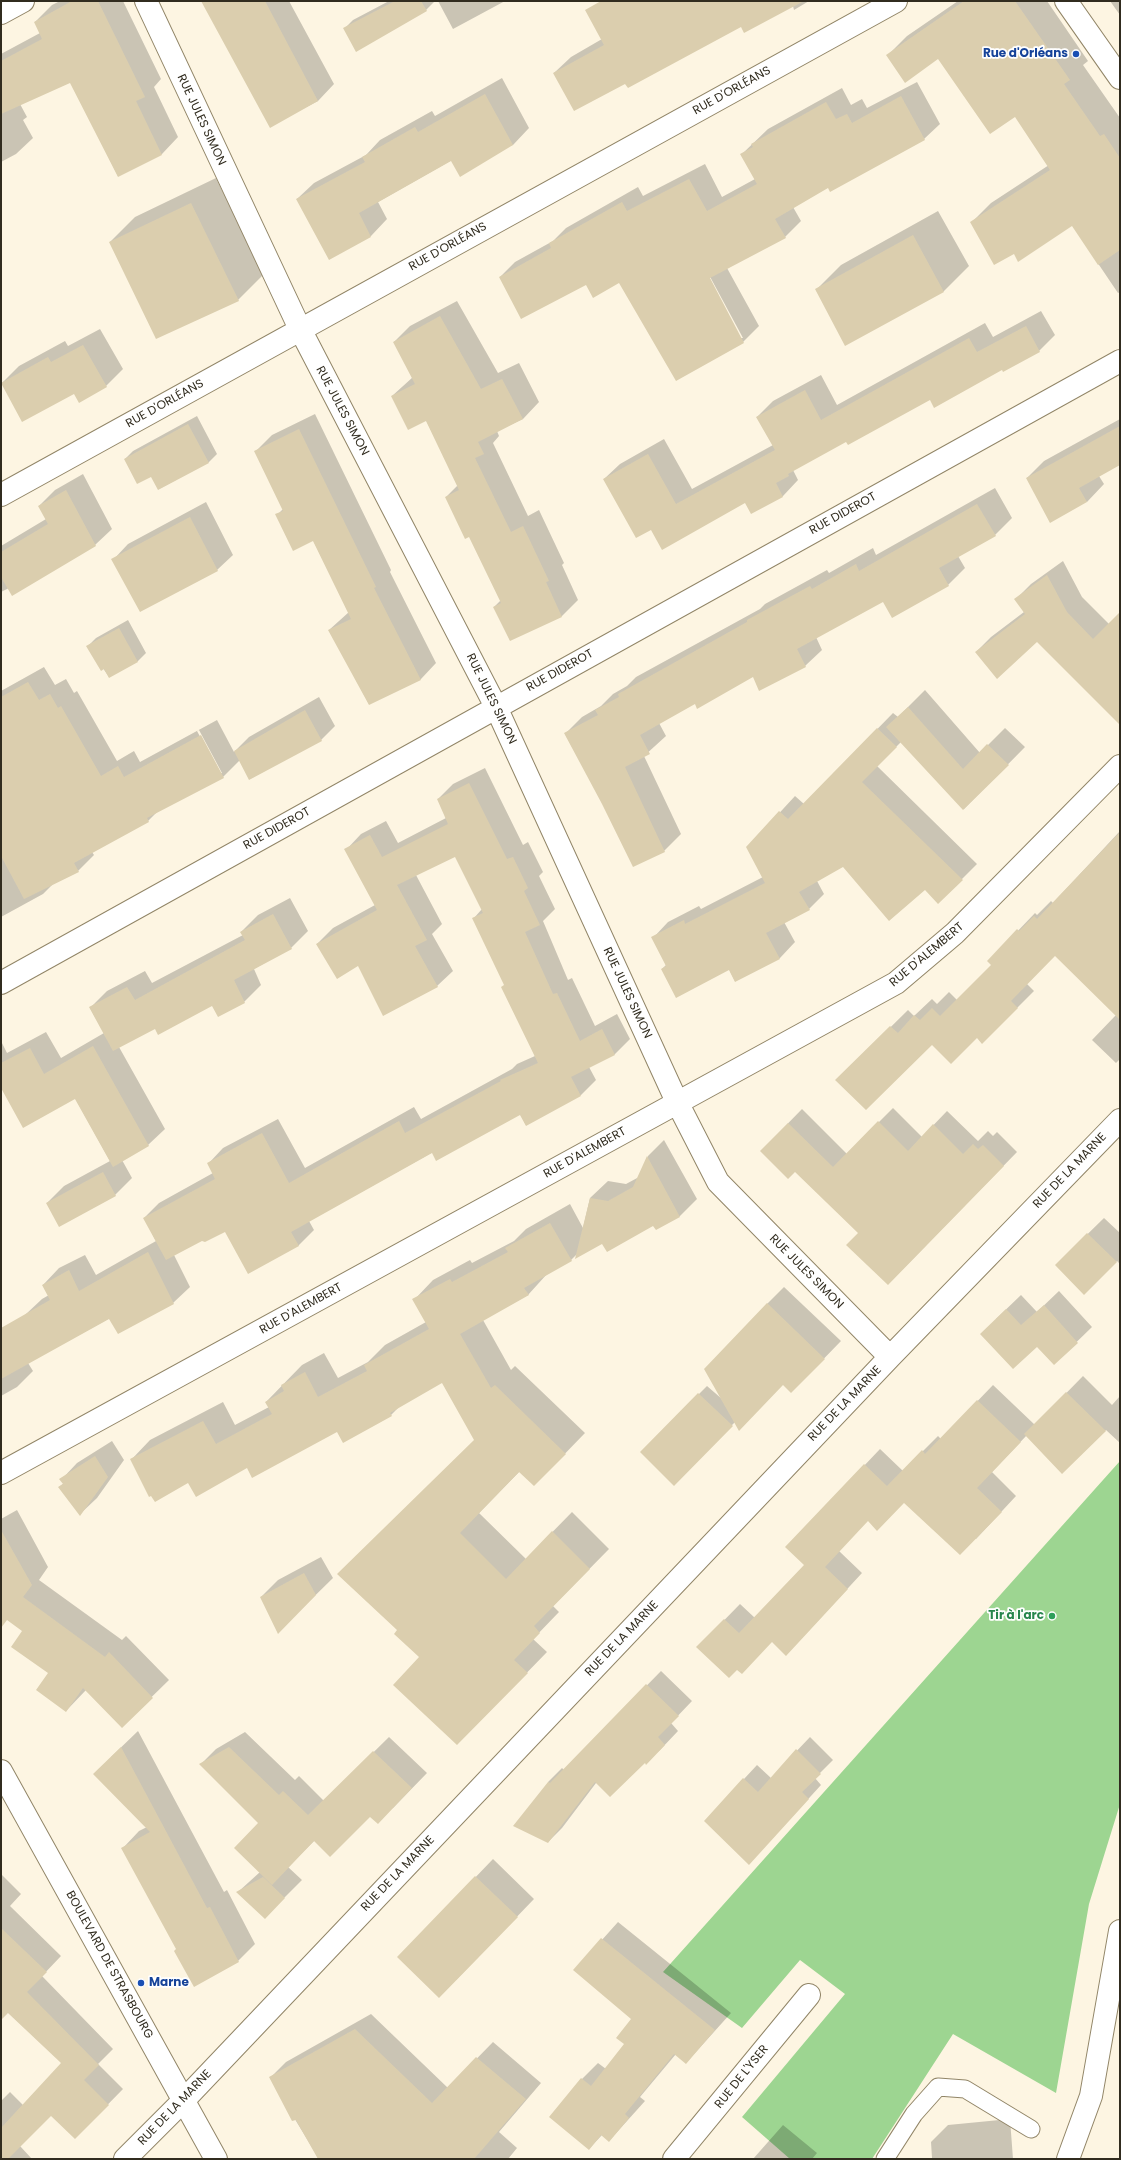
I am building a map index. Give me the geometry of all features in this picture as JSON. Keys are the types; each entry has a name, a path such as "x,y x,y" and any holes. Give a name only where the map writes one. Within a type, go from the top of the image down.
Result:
{"street":[{"path":"1,13 23,1"},
{"name":"RUE JULES SIMON","path":"146,1 300,329 496,706 677,1102 718,1182 890,1357"},
{"name":"RUE D'ORLÉANS","path":"1,495 896,1"},
{"path":"1066,1 1120,78"},
{"name":"RUE DIDEROT","path":"1,983 496,706 1120,361"},
{"name":"RUE D'ALEMBERT","path":"1,1473 677,1102 896,984 955,933 1120,766"},
{"name":"RUE DE LA MARNE","path":"124,2159 184,2100 890,1357 1120,1120"},
{"name":"BOULEVARD DE STRASBOURG","path":"1,1771 216,2159"},
{"path":"1068,2159 1091,2096 1120,1931"},
{"name":"RUE DE L'YSER","path":"674,2159 809,1995"}],"lane":[{"path":"885,2159 914,2114 938,2087 965,2089 1031,2129"}],"green space":[{"path":"1120,1461 1120,1804 1089,1904 1056,2093 953,2034 872,2159 790,2159 742,2117 845,1994 800,1960 742,2028 663,1972"}],"building":[{"path":"72,1 98,1 145,97 136,101 162,155 118,177 70,83 1,114 1,61 42,39 34,22"},
{"path":"201,1 265,1 318,101 270,128"},
{"path":"395,1 421,1 427,11 356,52 343,28"},
{"path":"601,1 804,1 744,33 741,27 628,88 625,84 574,111 553,73 604,45 585,10"},
{"path":"964,1 1015,1 1070,80 1064,84 1100,136 1104,134 1120,158 1120,250 1098,265 1072,226 1018,262 1014,254 994,265 970,222 1050,170 1015,117 990,134 938,59 905,83 886,55"},
{"path":"485,94 513,145 460,177 451,161 359,213 371,237 329,260 296,199 365,162 362,157 415,127 418,132"},
{"path":"901,96 925,140 830,192 828,188 775,219 786,238 710,278 744,343 676,381 619,283 593,298 586,285 521,319 499,277 551,248 549,243 622,202 627,211 689,179 707,211 757,184 740,154 753,147 751,144 826,102 836,119 847,114 852,123"},
{"path":"191,203 239,301 156,339 109,242"},
{"path":"913,235 944,292 845,346 815,289"},
{"path":"440,316 481,389 502,379 523,419 478,442 484,454 475,458 511,532 523,526 549,581 546,582 562,617 510,641 493,607 501,603 469,537 465,539 445,497 459,490 426,421 408,430 391,396 415,384 393,342"},
{"path":"1026,326 1040,352 1003,372 1002,370 934,408 930,400 848,445 846,442 788,474 789,476 776,483 783,497 751,514 745,503 662,550 651,530 636,538 603,479 648,454 676,504 775,450 756,417 805,390 821,420 969,338 977,352"},
{"path":"83,345 107,387 79,403 74,394 22,422 1,383 48,357 51,362"},
{"path":"188,424 209,463 158,490 151,477 137,484 124,459"},
{"path":"1120,426 1120,465 1079,488 1087,502 1050,523 1026,478"},
{"path":"299,429 376,587 374,588 421,680 369,705 328,630 351,619 313,541 293,551 275,514 283,511 254,451"},
{"path":"66,490 96,546 12,596 1,577 1,552 48,524 38,506"},
{"path":"977,504 996,536 939,568 949,586 892,618 883,602 797,649 806,667 759,691 753,677 697,709 695,704 640,735 650,754 625,767 665,852 633,867 602,804 564,733 598,715 595,710 619,697 618,694 747,622 747,620 810,586 812,589 856,564 859,571"},
{"path":"190,517 218,571 140,612 111,559"},
{"path":"1047,575 1067,612 1093,639 1120,612 1120,725 1037,642 997,679 975,652 1025,614 1014,599"},
{"path":"119,628 138,662 109,678 104,669 101,671 86,646"},
{"path":"28,682 39,700 50,694 58,708 61,706 101,776 118,766 124,777 201,735 224,778 147,818 149,822 74,863 79,872 24,899 1,856 1,697"},
{"path":"908,707 963,769 987,744 1009,765 963,810 886,727"},
{"path":"305,710 322,741 249,780 234,751"},
{"path":"877,728 897,747 862,782 963,880 938,904 925,890 889,921 843,867 799,892 810,910 766,933 780,959 735,982 729,970 676,998 661,969 666,966 651,937 684,920 685,924 765,883 746,847 779,811 788,819"},
{"path":"469,783 507,859 513,857 528,888 524,891 540,925 525,932 553,994 557,993 580,1041 602,1029 615,1055 571,1077 581,1096 526,1126 520,1115 436,1161 432,1153 291,1232 299,1246 248,1274 225,1232 205,1242 202,1241 166,1260 143,1218 215,1179 207,1163 262,1133 289,1183 399,1121 405,1133 501,1081 500,1080 538,1063 501,987 504,985 472,918 483,913 455,857 397,885 427,940 415,946 438,987 383,1016 358,966 337,979 316,944 377,910 344,849 370,835 382,857 448,824 437,799"},
{"path":"1120,832 1120,1020 1055,956 1011,1001 1018,1008 982,1044 977,1038 951,1064 932,1045 866,1110 835,1080 890,1026 898,1033 914,1015 920,1020 932,1008 940,1016 991,965 987,961 1017,929 1019,931 1034,916 1037,919"},
{"path":"273,914 292,949 234,980 245,1003 218,1017 212,1006 158,1035 155,1029 113,1051 89,1007 127,987 135,1000 245,940 240,932"},
{"path":"93,1046 149,1146 113,1167 75,1099 23,1128 1,1088 1,1063 30,1048 44,1074"},
{"path":"878,1121 908,1151 933,1124 963,1154 973,1144 978,1149 983,1145 1004,1166 888,1285 846,1245 858,1233 795,1172 788,1179 760,1151 788,1123 833,1167"},
{"path":"647,1156 680,1217 656,1230 653,1226 607,1252 602,1244 575,1259 590,1198 608,1201 633,1187"},
{"path":"103,1172 116,1196 59,1227 46,1203"},
{"path":"550,1223 572,1261 524,1288 529,1295 460,1334 491,1388 495,1385 566,1454 534,1486 519,1472 460,1533 506,1579 552,1531 590,1569 534,1626 540,1633 514,1660 528,1673 457,1745 393,1685 419,1657 394,1634 397,1630 337,1574 474,1440 442,1383 390,1413 392,1416 343,1443 337,1432 252,1478 247,1468 196,1497 188,1483 155,1502 151,1496 149,1497 130,1459 203,1421 216,1444 272,1414 265,1402 284,1391 281,1385 305,1372 318,1397 367,1371 364,1365 429,1329 412,1299 450,1279 452,1282 508,1252 505,1248"},
{"path":"1087,1233 1117,1262 1084,1295 1055,1265"},
{"path":"148,1252 174,1304 118,1334 109,1319 1,1379 1,1328 50,1300 42,1285 69,1270 79,1291"},
{"path":"767,1303 825,1359 791,1393 783,1385 739,1431 704,1369"},
{"path":"1044,1305 1078,1343 1054,1365 1037,1347 1013,1369 980,1334 1006,1309 1021,1325"},
{"path":"1066,1392 1106,1431 1062,1474 1024,1434"},
{"path":"698,1393 733,1426 674,1486 640,1452"},
{"path":"977,1400 1021,1442 977,1488 1002,1512 960,1555 904,1503 877,1531 868,1521 825,1567 848,1589 786,1656 772,1642 742,1674 737,1670 729,1678 696,1647 724,1619 739,1633 804,1565 785,1547 864,1464 887,1486 922,1450 925,1454"},
{"path":"95,1456 108,1477 80,1516 58,1487 63,1484 59,1479"},
{"path":"1,1530 32,1585 23,1597 105,1657 109,1652 153,1698 122,1728 83,1688 66,1712 36,1690 48,1673 11,1647 22,1631 7,1620 1,1628"},
{"path":"304,1573 316,1595 278,1634 260,1597"},
{"path":"646,1684 679,1716 658,1737 665,1745 646,1765 645,1763 610,1797 595,1782 548,1843 513,1826 548,1782 550,1783"},
{"path":"121,1747 207,1908 210,1907 239,1962 194,1987 174,1951 176,1949 121,1848 150,1832 93,1774"},
{"path":"229,1747 279,1795 283,1791 308,1815 373,1751 412,1788 378,1824 370,1817 330,1857 314,1841 272,1885 234,1848 258,1823 199,1764"},
{"path":"796,1749 821,1774 802,1792 809,1799 749,1865 704,1821 743,1778 758,1792"},
{"path":"475,1876 518,1917 439,1998 397,1957"},
{"path":"263,1877 285,1898 265,1919 236,1892"},
{"path":"1,1928 47,1972 27,1992 99,2065 84,2080 109,2105 75,2139 51,2116 8,2159 1,2159 1,2128 61,2063 8,2013 1,2020"},
{"path":"601,1938 715,2030 686,2064 674,2054 625,2114 629,2118 609,2142 601,2135 589,2150 549,2117 581,2078 591,2086 624,2044 616,2038 631,2019 573,1970"},
{"path":"355,2029 432,2103 476,2057 526,2099 474,2159 318,2159 296,2120 292,2121 269,2077"}],"place":[{"name":"Rue d'Orléans","path":"1076,54"},
{"name":"Tir à l'arc","path":"1052,1616"},
{"name":"Marne","path":"141,1983"}]}
